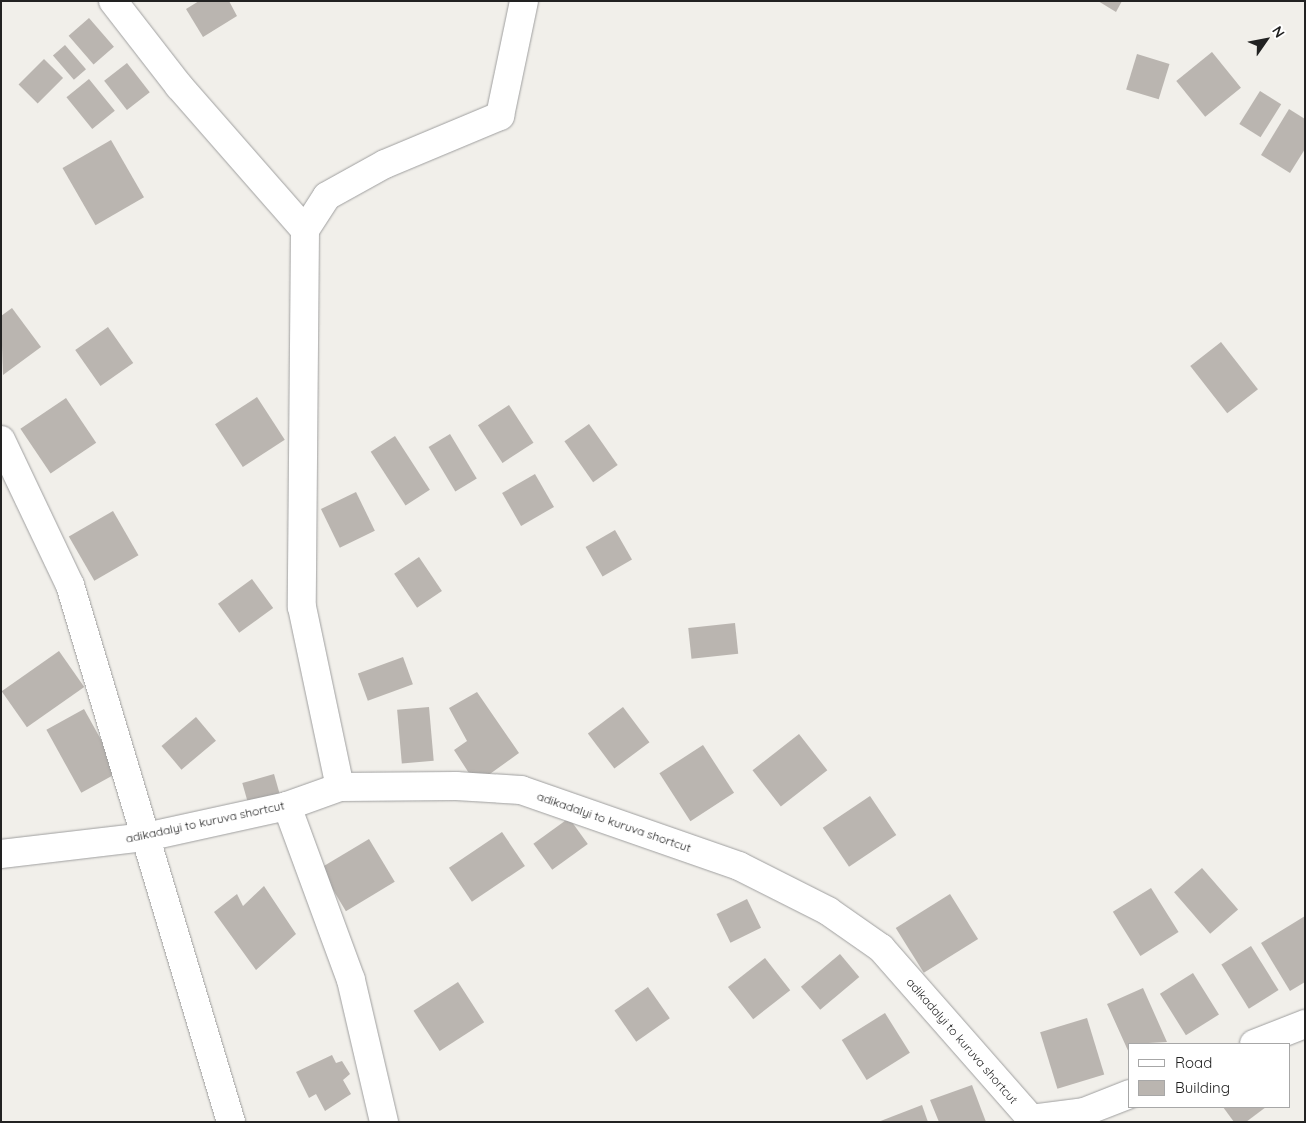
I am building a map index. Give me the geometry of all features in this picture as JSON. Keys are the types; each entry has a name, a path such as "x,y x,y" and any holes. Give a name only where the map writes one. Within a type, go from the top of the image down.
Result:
{"street":[{"path":"113,1 179,86 305,230"},
{"path":"340,786 302,607 305,230 327,196 385,164 500,116 524,1"},
{"path":"1,440 70,585 231,1122"},
{"name":"adikadalyi to kuruva shortcut","path":"1,854 146,837 286,806 340,786 456,786 521,790 739,866 828,911 881,948 1031,1120 1084,1112 1128,1095"},
{"path":"286,806 351,980 384,1122"},
{"path":"1257,1043 1305,1024"}],"building":[{"path":"199,1 229,1 237,16 203,37 186,9"},
{"path":"1098,1 1122,1 1116,12"},
{"path":"89,18 114,47 94,64 69,36"},
{"path":"65,45 86,69 74,80 53,55"},
{"path":"1212,52 1241,88 1205,117 1176,81"},
{"path":"1137,54 1170,64 1159,99 1126,89"},
{"path":"44,59 63,78 38,104 19,84"},
{"path":"127,63 150,92 127,110 104,81"},
{"path":"89,79 115,111 92,129 66,97"},
{"path":"1260,91 1281,104 1261,137 1239,124"},
{"path":"1289,109 1305,119 1305,149 1290,173 1261,155"},
{"path":"111,140 144,197 96,225 63,168"},
{"path":"12,308 41,347 3,375 1,316"},
{"path":"108,327 133,363 100,386 75,350"},
{"path":"1221,342 1258,389 1227,413 1190,366"},
{"path":"257,397 285,440 243,467 215,424"},
{"path":"66,398 96,443 51,474 20,429"},
{"path":"509,405 534,443 502,463 478,425"},
{"path":"589,424 618,465 593,482 564,441"},
{"path":"450,434 477,479 455,491 429,447"},
{"path":"395,436 430,490 406,505 371,452"},
{"path":"535,474 554,507 521,526 502,493"},
{"path":"356,492 375,531 340,548 321,509"},
{"path":"113,511 138,555 94,581 69,536"},
{"path":"615,530 632,559 603,576 586,547"},
{"path":"419,557 442,591 417,608 394,574"},
{"path":"252,579 273,608 239,633 218,604"},
{"path":"735,623 738,654 691,659 688,628"},
{"path":"59,651 84,687 27,727 2,691"},
{"path":"403,657 413,684 368,701 358,673"},
{"path":"477,692 519,753 476,784 454,750 467,741 449,708"},
{"path":"429,707 434,761 402,764 397,710"},
{"path":"623,707 649,742 614,769 588,733"},
{"path":"84,709 119,772 81,793 46,730"},
{"path":"196,717 216,741 181,770 162,746"},
{"path":"799,734 827,770 781,807 753,770"},
{"path":"703,745 734,793 690,821 659,773"},
{"path":"274,774 280,795 248,804 242,783"},
{"path":"870,796 896,835 849,867 823,828"},
{"path":"569,818 588,844 552,870 533,844"},
{"path":"502,832 525,866 472,902 449,868"},
{"path":"369,839 395,882 346,911 320,868"},
{"path":"1202,868 1238,910 1210,934 1174,892"},
{"path":"264,886 296,934 256,970 214,912 237,894 243,906"},
{"path":"1151,888 1179,932 1140,956 1113,912"},
{"path":"950,894 978,939 924,973 896,928"},
{"path":"747,899 761,928 730,943 716,914"},
{"path":"1305,916 1305,982 1290,991 1261,943"},
{"path":"1251,946 1279,990 1249,1009 1221,965"},
{"path":"840,954 859,977 820,1010 801,987"},
{"path":"765,958 790,990 753,1019 728,987"},
{"path":"1193,973 1219,1015 1186,1035 1160,994"},
{"path":"458,982 484,1022 440,1051 414,1011"},
{"path":"648,987 670,1018 636,1042 614,1011"},
{"path":"1143,988 1167,1042 1128,1043 1128,1051 1107,1004"},
{"path":"885,1013 910,1053 867,1080 842,1040"},
{"path":"1087,1018 1104,1074 1057,1089 1040,1032"},
{"path":"332,1055 336,1063 342,1061 350,1074 343,1080 351,1094 325,1111 316,1094 309,1098 296,1072"},
{"path":"972,1085 986,1122 939,1122 930,1100"},
{"path":"922,1105 928,1122 878,1122"},
{"path":"1224,1108 1265,1108 1246,1122 1234,1122"}]}
